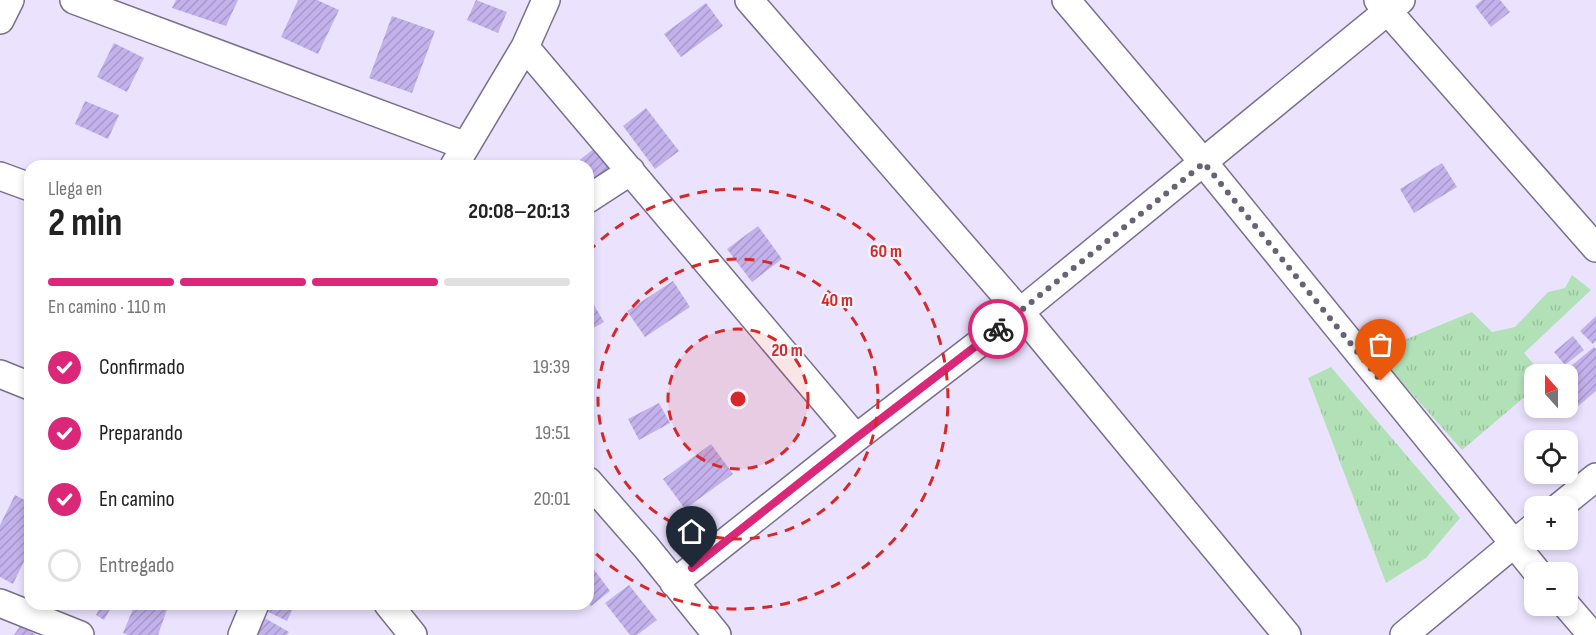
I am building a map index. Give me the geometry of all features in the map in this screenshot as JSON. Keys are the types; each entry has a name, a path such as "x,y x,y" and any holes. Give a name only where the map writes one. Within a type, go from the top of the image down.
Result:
{"street":[{"path":"0,19 10,0"},
{"path":"74,0 460,156 525,47 546,0"},
{"path":"749,0 1020,312 1287,635"},
{"path":"1066,0 1204,163 1529,562"},
{"path":"674,583 856,438 1020,312 1204,163 1389,4 1596,248"},
{"path":"525,47 856,438"},
{"path":"594,195 631,171"},
{"path":"0,176 24,185"},
{"path":"0,374 24,384"},
{"path":"1573,496 1596,477"},
{"path":"594,488 646,547 717,635"},
{"path":"1404,635 1524,535"},
{"path":"0,603 80,635"},
{"path":"242,635 252,610"},
{"path":"393,610 413,635"},
{"path":"1576,616 1592,635"}],"green space":[{"path":"1572,275 1591,290 1524,353 1534,364 1524,364 1524,397 1462,450 1375,352 1472,312 1492,332 1515,327 1548,292 1565,288"},
{"path":"1331,367 1460,518 1426,558 1386,583 1308,378"}],"building":[{"path":"176,0 238,0 226,26 172,8"},
{"path":"298,0 317,0 339,10 318,54 281,37"},
{"path":"476,0 507,12 498,33 467,20"},
{"path":"1482,0 1500,0 1510,12 1491,27 1475,6"},
{"path":"706,3 723,26 681,57 664,34"},
{"path":"392,16 435,31 412,93 369,78"},
{"path":"114,43 144,58 127,92 97,77"},
{"path":"85,101 119,115 108,139 75,124"},
{"path":"646,108 679,151 655,169 623,126"},
{"path":"595,148 610,168 594,180 594,160 579,160"},
{"path":"1442,163 1457,187 1414,213 1400,189"},
{"path":"758,226 782,259 752,282 727,249"},
{"path":"673,281 690,307 645,337 627,311"},
{"path":"594,305 604,322 594,328"},
{"path":"1596,316 1596,340 1593,344 1580,331"},
{"path":"1573,336 1584,350 1566,364 1554,352"},
{"path":"1594,347 1596,349 1596,391 1578,406 1578,364 1573,364"},
{"path":"659,403 670,423 639,440 628,419"},
{"path":"711,444 733,474 685,509 663,479"},
{"path":"15,495 24,500 24,561 13,584 0,577 0,525"},
{"path":"594,569 610,591 594,604"},
{"path":"629,585 657,620 637,635 630,635 605,603"},
{"path":"99,610 110,610 104,620 96,615"},
{"path":"133,610 167,610 158,635 123,633"},
{"path":"264,610 292,610 287,621"},
{"path":"263,617 289,632 287,635 251,635"},
{"path":"21,625 36,635 14,635"}],"way so far":[{"path":"998,329 1204,163 1381,381"}],"route":[{"path":"692,568 998,329"}]}
